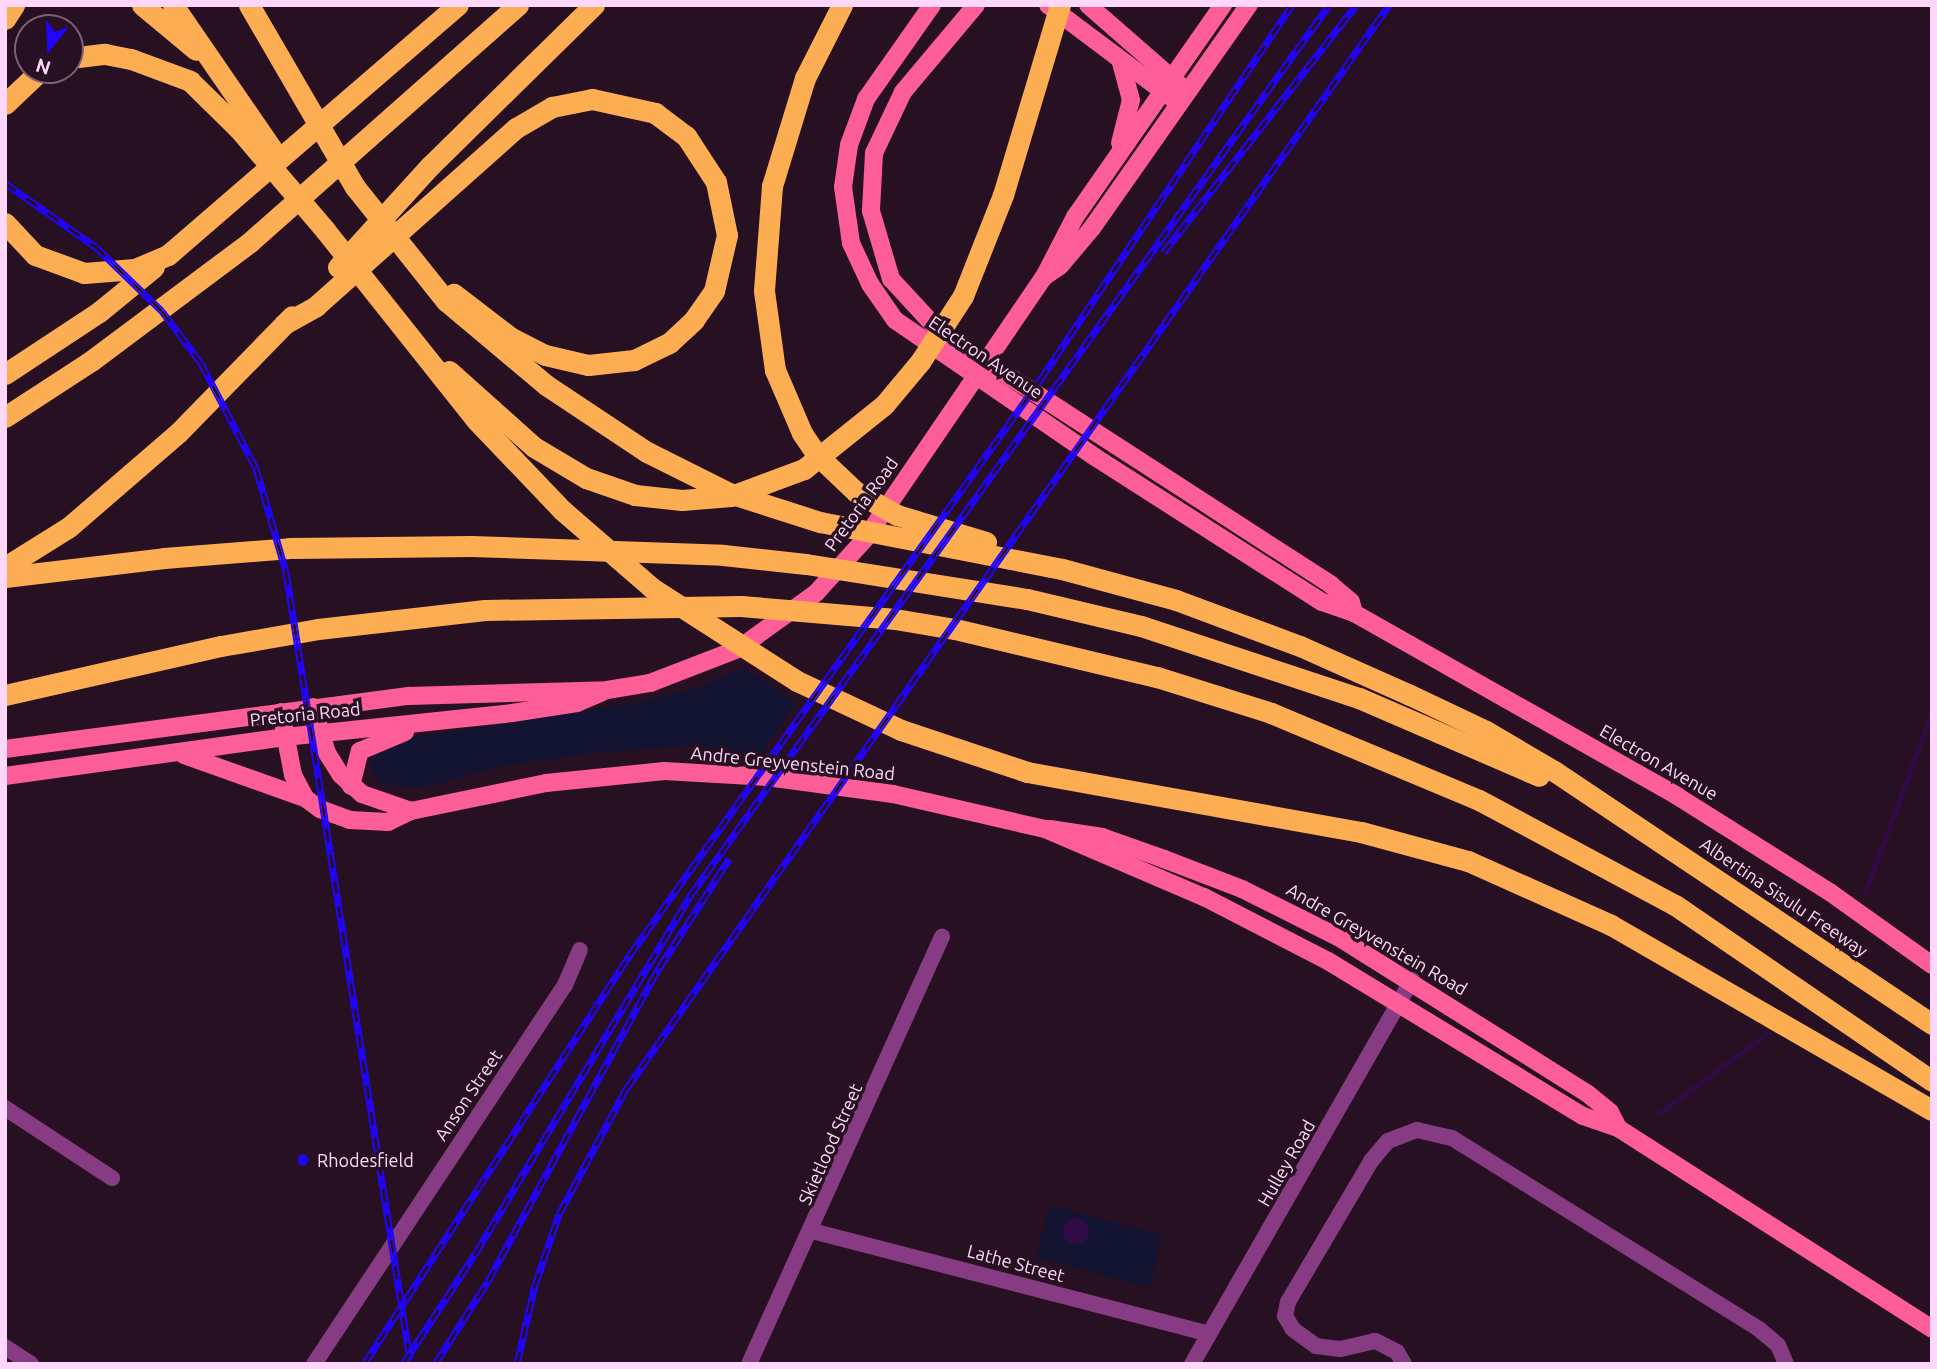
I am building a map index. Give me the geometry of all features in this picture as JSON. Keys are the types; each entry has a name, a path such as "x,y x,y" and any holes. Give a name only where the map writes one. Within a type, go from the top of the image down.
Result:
{"highway":[{"path":"5,19 13,5"},
{"path":"142,5 168,23 237,96"},
{"path":"173,5 325,230"},
{"path":"249,5 282,66 355,187 423,274 472,327 546,385 647,452 729,493 821,522 1062,569 1176,600"},
{"path":"5,374 99,312 357,95 458,5"},
{"path":"5,417 90,361 250,242 519,5"},
{"path":"310,305 430,166 594,5"},
{"path":"842,5 791,116 776,164 765,234 770,352 792,414 817,455 838,477 897,515 1085,566 1300,646 1486,731 1610,809"},
{"path":"426,359 464,382 534,447 608,487 682,500 731,496 777,482 804,469 852,432 903,383 964,296 1003,195 1060,5"},
{"path":"84,56 105,54 131,59 190,81 239,128 325,230 426,359 523,468 634,573 743,650 858,712 960,751 1077,783 1361,832 1468,862 1611,925 1932,1110"},
{"path":"5,104 26,84"},
{"path":"5,567 69,527 178,433 284,324 533,116 574,100 612,101 655,113 696,147 723,202 725,253 714,290 694,320 653,351 634,360 588,365 545,355 510,337 423,274"},
{"path":"5,223 35,255 84,273 135,269 172,252"},
{"path":"5,577 290,548 471,546 723,555 938,583 1103,617 1239,655 1452,736 1610,809"},
{"path":"5,695 306,631 485,610 741,606 895,619 955,629 1157,677 1271,713 1479,800 1675,905 1932,1081"},
{"name":"Albertina Sisulu Freeway","path":"1610,809 1932,1024"}],"main road":[{"name":"Electron Avenue","path":"932,5 877,80 849,145 843,187 846,224 859,263 882,303 917,337 1095,457 1322,602 1354,613 1740,834 1932,965"},
{"name":"Electron Avenue","path":"976,5 903,92 874,153 871,211 891,279 939,331 1331,584 1351,602 1354,613"},
{"path":"1048,5 1120,59 1169,86"},
{"path":"1088,5 1185,99"},
{"name":"Pretoria Road","path":"5,749 313,707 510,690 607,690 650,683 701,667 738,649 816,593 865,539 1044,277 1057,245 1223,5"},
{"name":"Pretoria Road","path":"1044,277 1059,267 1092,228 1249,5"},
{"path":"1114,160 1131,100 1120,59"},
{"name":"Pretoria Road","path":"5,776 169,751 442,721 577,703 607,690"},
{"name":"Andre Greyvenstein Road","path":"313,707 327,753 351,786 374,800 411,811"},
{"path":"281,712 293,775 305,798"},
{"path":"351,786 356,758 367,745 442,721"},
{"name":"Andre Greyvenstein Road","path":"169,751 218,763 305,798 334,816 363,822 388,822 411,811 591,775 717,773 893,794 1045,830 1102,837 1242,889 1412,980 1594,1099 1610,1112 1618,1128"},
{"name":"Andre Greyvenstein Road","path":"1045,830 1259,924 1583,1116 1618,1128 1932,1329"}],"street":[{"name":"Skietlood Street","path":"749,1364 812,1231 942,937"},
{"name":"Anson Street","path":"314,1364 565,985 580,950"},
{"name":"Hulley Road","path":"1192,1364 1412,980"},
{"path":"5,1108 112,1178"},
{"path":"1404,1364 1397,1352 1375,1341 1340,1349 1316,1346 1287,1323 1285,1308 1382,1146 1396,1136 1417,1130 1452,1138 1760,1330 1778,1345 1787,1364"},
{"name":"Lathe Street","path":"812,1231 1209,1334"},
{"path":"5,1347 31,1364"}],"shaded area":[{"path":"744,668 797,703 759,756 688,746 592,753 502,766 425,787 389,786 376,778 370,766 373,751 390,741 645,701 697,688"},
{"path":"1050,1205 1163,1235 1149,1287 1036,1257"},
{"path":"1076,1218 1085,1222 1089,1231 1085,1240 1076,1244 1067,1240 1063,1231 1067,1222"}],"waterway":[{"path":"1865,893 1932,712"},
{"path":"1660,1113 1766,1034"}],"railway":[{"path":"364,1364 629,956 1040,380 1292,5"},
{"path":"403,1364 475,1254 690,896 1329,5"},
{"path":"1163,253 1356,5"},
{"path":"517,1364 535,1285 559,1214 626,1089 1389,5"},
{"path":"5,183 96,247 162,311 201,363 256,468 286,572 410,1359"},
{"path":"435,1364 488,1281 659,968 729,859"}],"place":[{"name":"Rhodesfield","path":"303,1160"}]}
